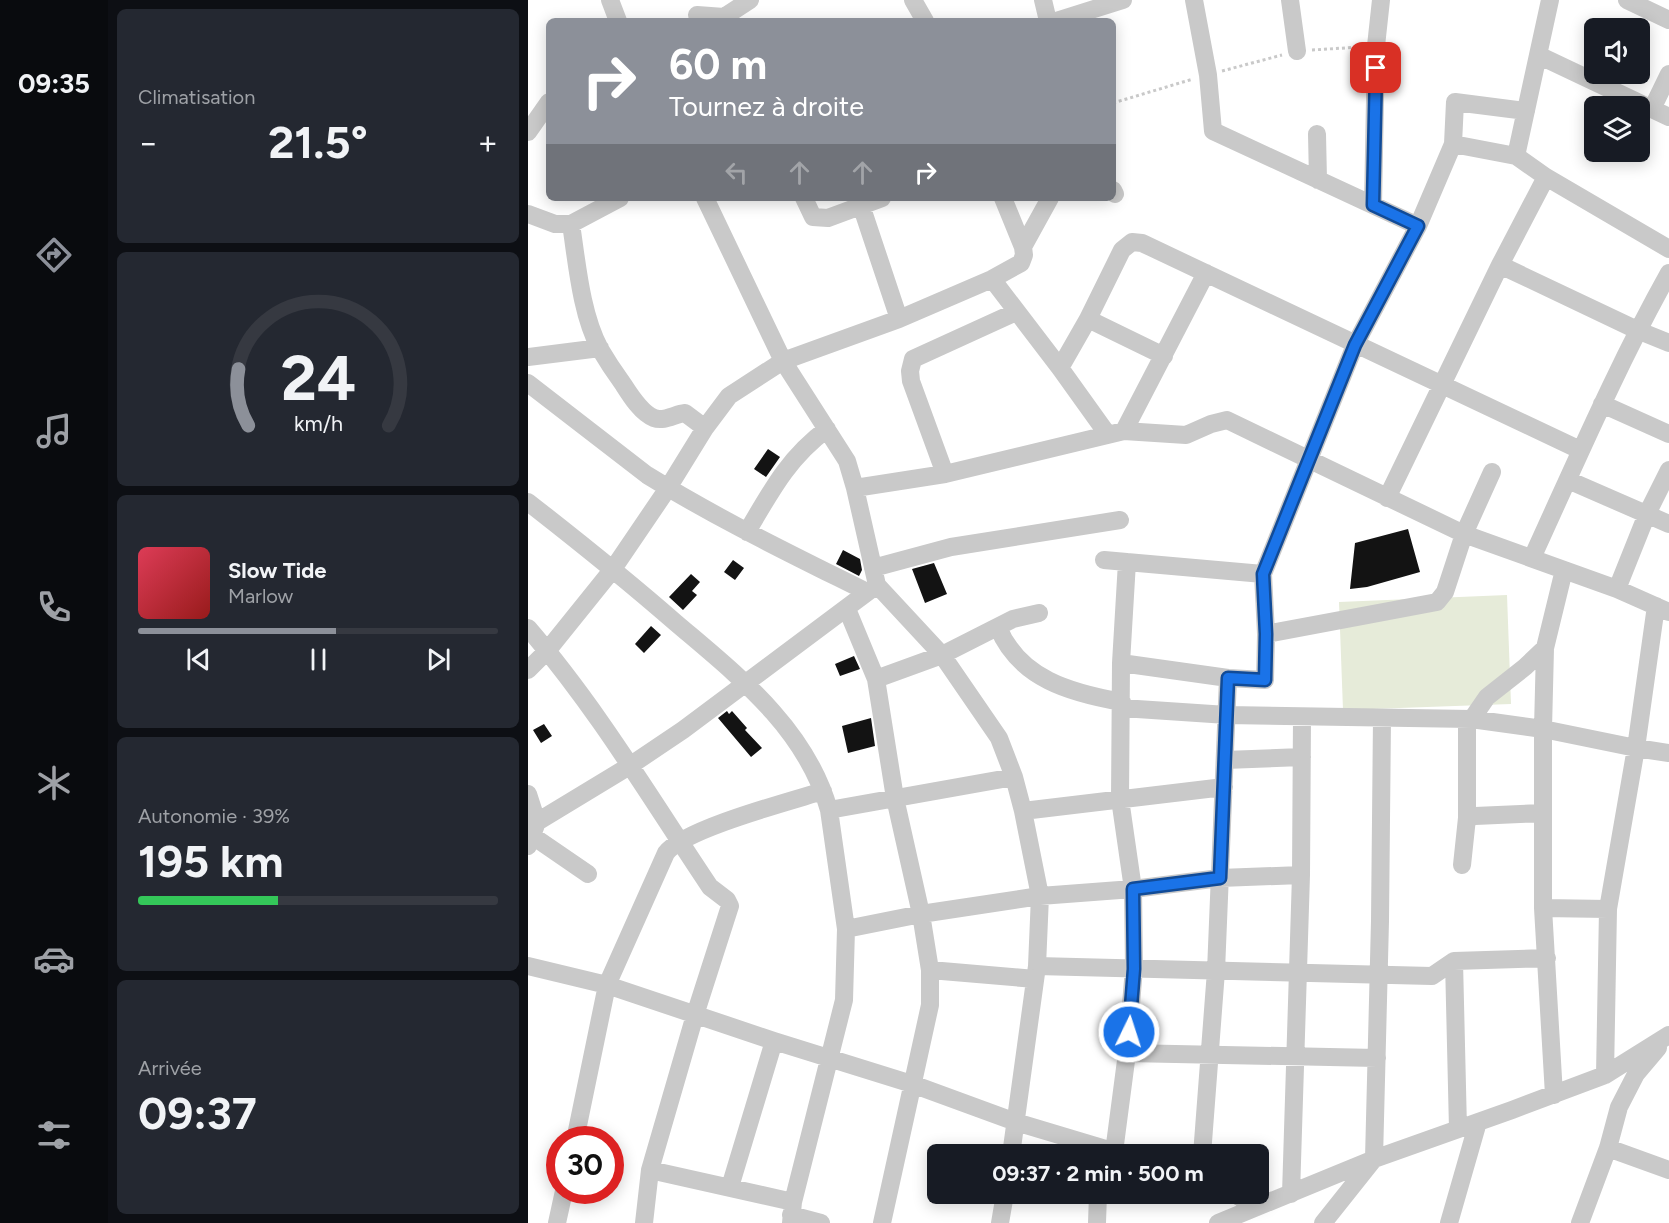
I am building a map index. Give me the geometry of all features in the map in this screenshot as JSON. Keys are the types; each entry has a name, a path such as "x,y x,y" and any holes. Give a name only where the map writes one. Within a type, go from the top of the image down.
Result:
{"street":[{"path":"610,0 617,18"},
{"path":"913,0 923,18"},
{"path":"1043,0 1047,18"},
{"path":"1066,18 1123,0"},
{"path":"1194,0 1208,75 1213,130 1418,226"},
{"path":"1290,0 1297,51"},
{"path":"1373,205 1376,46 1381,0"},
{"path":"1516,156 1550,0"},
{"path":"1627,0 1669,20"},
{"path":"698,12 723,17 745,9"},
{"path":"1538,55 1669,117"},
{"path":"1652,109 1669,74"},
{"path":"1121,663 1228,678 1265,680 1266,634 1263,574 1355,345 1418,226 1453,144 1455,102 1526,111"},
{"path":"528,132 546,106"},
{"path":"1317,134 1318,180"},
{"path":"1453,144 1516,156 1546,177 1669,249"},
{"path":"1387,498 1500,265 1546,177"},
{"path":"528,214 555,224 571,224 614,201"},
{"path":"706,201 783,361 847,461 855,488 872,581"},
{"path":"805,201 813,217 828,218 873,201"},
{"path":"528,670 547,651 613,569 705,428 729,396 783,361 899,320 992,279 1021,262 1024,255 1023,247 1004,201"},
{"path":"1023,247 1048,201"},
{"path":"861,205 899,320"},
{"path":"571,224 582,289 600,348 628,393 646,413 655,419 685,413 705,428"},
{"path":"1060,368 1088,319 1122,250 1132,242 1142,243 1580,450"},
{"path":"1500,265 1669,343"},
{"path":"1116,433 1164,356 1206,273"},
{"path":"1532,558 1637,330 1669,273"},
{"path":"992,279 1060,368 1116,433"},
{"path":"945,474 911,381 910,371 913,359 1016,312"},
{"path":"1088,319 1164,356"},
{"path":"528,357 600,348"},
{"path":"528,382 647,475 668,488 747,532 872,581 942,655 999,738 1014,777 1023,811 1040,896 1036,972 1013,1144"},
{"path":"1602,404 1669,434"},
{"path":"855,488 945,474 1116,433 1186,435 1227,420 1464,534 1617,589 1662,609 1608,909 1605,1075"},
{"path":"747,532 786,469 806,445 827,429"},
{"path":"1617,589 1647,514 1669,470"},
{"path":"1266,634 1437,602 1445,592 1464,534 1492,472"},
{"path":"1568,480 1669,524"},
{"path":"528,502 613,569 746,682 794,738 824,791 829,810 846,928 844,1000 792,1213"},
{"path":"532,834 683,730 847,609 872,581 951,547 1120,520"},
{"path":"1104,560 1263,574"},
{"path":"1110,1144 1127,1053 1134,969 1133,889 1120,800 1121,663 1127,562"},
{"path":"1554,1095 1543,908 1543,729 1545,648 1564,570"},
{"path":"847,609 876,679 895,798 921,914 930,970 930,1005 882,1223"},
{"path":"876,679 942,655 1013,619 1039,613"},
{"path":"998,627 1004,644 1027,668 1054,684 1086,696 1122,705 1227,715 1472,719 1543,729 1669,753"},
{"path":"528,628 631,765 710,887 727,900 730,906 695,1015 650,1170 644,1223"},
{"path":"1462,865 1467,818 1467,726 1487,697 1545,648"},
{"path":"1203,1144 1216,971 1228,678"},
{"path":"1291,1194 1301,875 1302,717"},
{"path":"1323,1223 1374,1159 1382,718"},
{"path":"1225,760 1302,757"},
{"path":"829,810 1014,777"},
{"path":"1023,811 1224,787"},
{"path":"578,1126 607,986 663,858 670,848 679,841 752,813 824,791"},
{"path":"528,794 532,834 588,874"},
{"path":"1467,818 1542,813"},
{"path":"846,928 1040,896 1133,889 1220,878 1301,875"},
{"path":"1543,908 1608,909"},
{"path":"930,970 1036,972 1134,969 1432,976 1454,961 1547,958"},
{"path":"1454,961 1458,1129"},
{"path":"528,966 607,986 828,1059 912,1084 1084,1144"},
{"path":"1218,1223 1374,1159 1605,1075 1669,1035"},
{"path":"1580,1223 1608,1148 1619,1107 1636,1074 1669,1035"},
{"path":"730,1187 774,1041"},
{"path":"1127,1053 1377,1058"},
{"path":"1449,1223 1478,1122"},
{"path":"1608,1148 1669,1170"},
{"path":"650,1170 730,1187 821,1223"},
{"path":"557,1223 561,1204"},
{"path":"1000,1223 1003,1204"},
{"path":"1097,1223 1098,1204"},
{"path":"1252,1204 1257,1207"}],"path":[{"path":"1116,102 1297,51 1376,46"}],"green space":[{"path":"1507,595 1511,704 1343,710 1339,602"}],"building":[{"path":"768,449 780,457 766,477 754,469"},
{"path":"1408,529 1420,572 1367,587 1350,589 1355,543"},
{"path":"843,550 860,559 862,570 859,576 836,564"},
{"path":"733,560 744,568 735,580 724,572"},
{"path":"934,563 947,594 925,603 912,569"},
{"path":"691,574 700,582 692,591 697,595 683,610 669,597"},
{"path":"651,626 661,635 644,653 635,644"},
{"path":"854,656 860,669 840,676 835,664"},
{"path":"727,711 729,714 732,711 747,728 745,730 762,748 751,757 718,718"},
{"path":"871,718 875,746 848,753 842,726"},
{"path":"544,724 552,736 541,743 533,730"}],"route":[{"path":"1129,1032 1134,969 1133,889 1220,878 1228,678 1265,680 1266,634 1263,574 1355,345 1418,226 1373,205 1376,68"}]}
